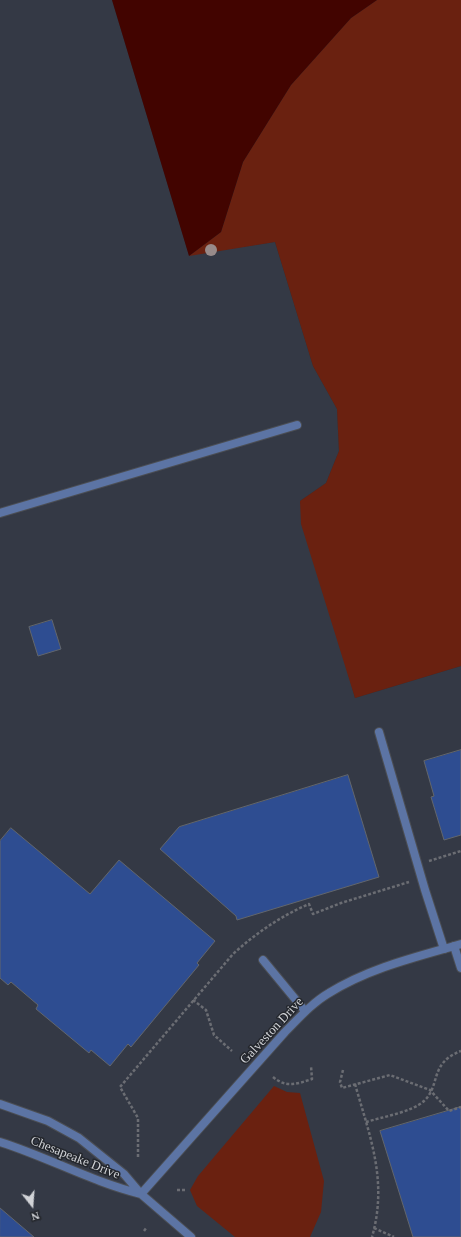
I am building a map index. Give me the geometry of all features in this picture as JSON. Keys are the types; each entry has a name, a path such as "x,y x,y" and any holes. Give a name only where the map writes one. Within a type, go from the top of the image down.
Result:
{"street":[{"path":"0,513 297,425"},
{"path":"379,732 444,949"},
{"path":"458,945 461,968"},
{"name":"Galveston Drive","path":"141,1194 305,1011 327,994 353,979 458,945"},
{"path":"263,960 305,1011"},
{"name":"Chesapeake Drive","path":"0,1104 48,1121 79,1138 124,1174 141,1194 191,1237"},
{"name":"Chesapeake Drive","path":"0,1142 48,1159 115,1187 141,1194"}],"path":[{"path":"193,1000 206,1010 214,1035 232,1051"},
{"path":"366,1122 417,1105 424,1101 440,1068 446,1060 461,1051"},
{"path":"273,1077 284,1084 295,1085 312,1079 311,1066"},
{"path":"343,1070 340,1082 342,1088 390,1075 430,1090 449,1111 461,1107"},
{"path":"355,1084 375,1155 378,1176 378,1206 372,1237"},
{"path":"177,1190 185,1190"},
{"path":"144,1231 147,1227"},
{"path":"374,1228 394,1237"}],"shaded area":[{"path":"0,0 112,0 189,255 275,242 313,366 337,409 339,451 326,483 300,501 355,698 461,666 461,1237 0,1237"},
{"path":"112,0 377,0 351,18 291,85 243,162 221,232 189,256"},
{"path":"377,0 461,0 461,666 355,698 301,524 300,501 326,483 339,451 337,409 313,366 275,242 189,256 221,232 243,162 291,85 351,18"},
{"path":"274,1086 287,1092 300,1093 324,1181 321,1212 310,1237 235,1237 197,1206 190,1190 198,1176"}],"building":[{"path":"52,620 61,649 38,656 29,627"},
{"path":"461,750 461,835 444,840 431,797 434,796 424,761"},
{"path":"348,775 379,877 237,920 236,916 160,849 179,827"},
{"path":"11,828 90,894 119,860 215,941 197,963 199,965 131,1047 128,1044 110,1066 91,1050 89,1053 36,1009 38,1005 11,982 8,985 0,978 0,841"},
{"path":"461,1107 461,1237 413,1237 380,1131"},
{"path":"0,1208 34,1237 0,1237"}]}
